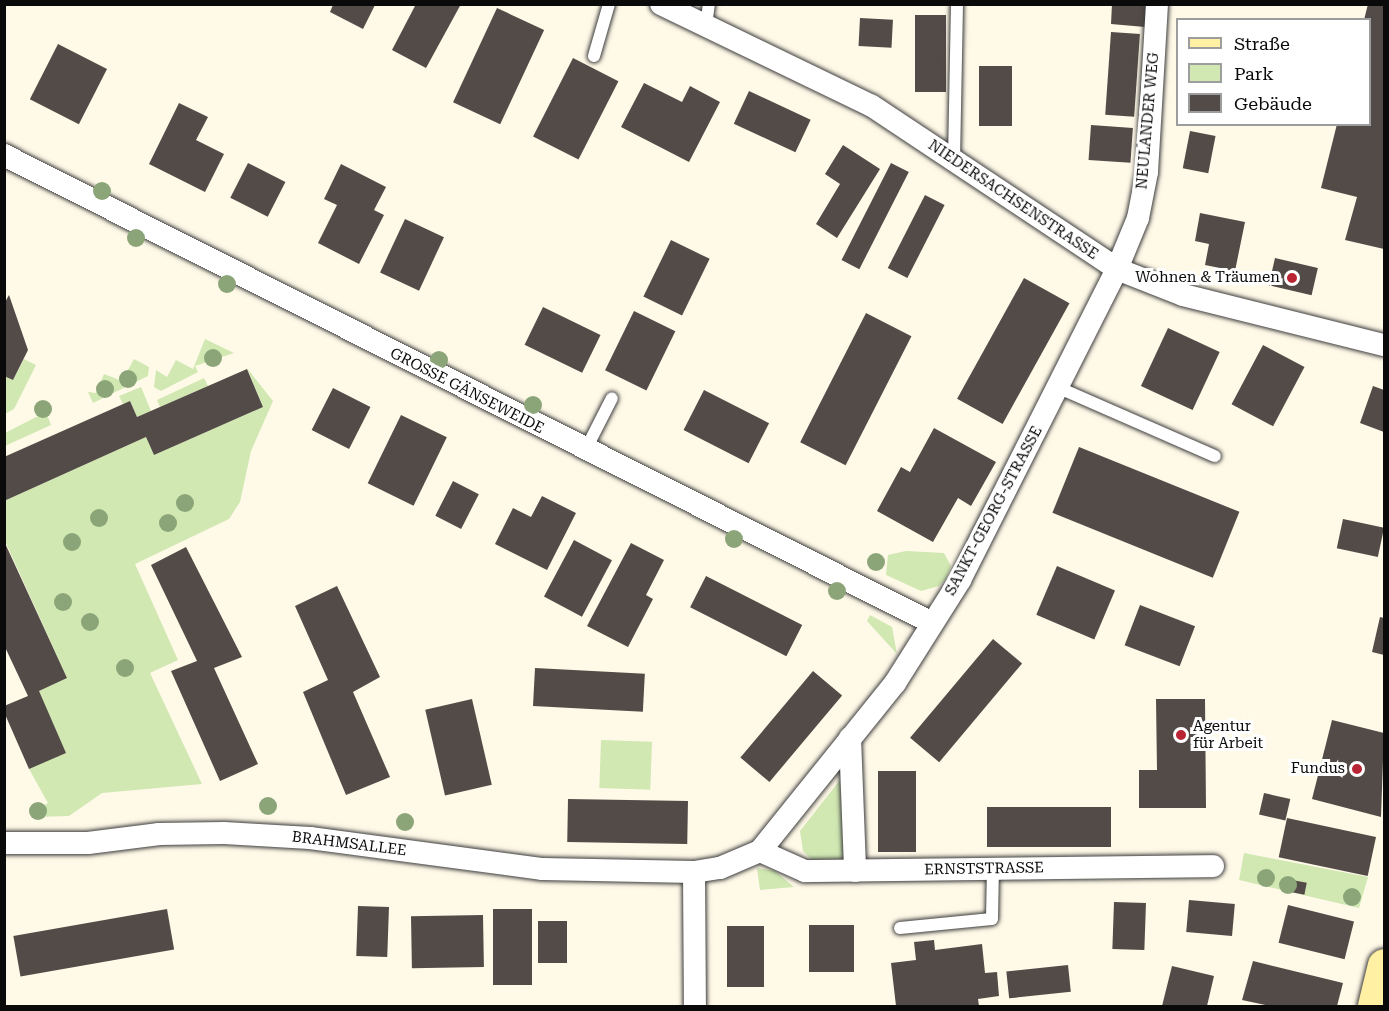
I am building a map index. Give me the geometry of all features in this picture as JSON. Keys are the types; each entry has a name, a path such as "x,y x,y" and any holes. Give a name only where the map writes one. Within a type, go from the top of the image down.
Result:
{"main road":[{"path":"1374,1006 1384,965"}],"street":[{"name":"NIEDERSACHSENSTRASSE","path":"661,4 707,15 872,105 1117,269 1183,295 1384,345"},
{"name":"NEULANDER WEG","path":"1117,269 1137,218 1147,172 1157,4"},
{"name":"GROSSE GÄNSEWEIDE","path":"4,155 585,451 932,623"},
{"name":"SANKT-GEORG-STRASSE","path":"694,872 720,868 760,851 895,683 960,580 1059,388 1117,269"},
{"path":"850,738 855,871"},
{"name":"BRAHMSALLEE","path":"4,843 88,843 159,834 225,833 310,838 543,869 694,872"},
{"name":"ERNSTSTRASSE","path":"760,851 805,871 1213,866"},
{"path":"694,872 695,1006"}],"lane":[{"path":"594,56 609,4"},
{"path":"954,160 957,4"},
{"path":"1059,388 1215,456"},
{"path":"585,451 612,398"},
{"path":"900,928 992,919 993,869"}],"green space":[{"path":"205,339 234,353 195,366 198,372 161,391 154,387 156,370 167,377 176,360 193,369"},
{"path":"24,359 36,365 14,409 5,414 5,376 13,380"},
{"path":"134,359 149,367 148,376 93,403 88,392 96,393 104,374 122,381"},
{"path":"247,368 273,401 251,451 240,502 229,519 135,564 178,660 150,673 202,784 102,793 69,816 35,817 34,811 48,803 29,769 39,691 67,678 5,541 4,501 146,437 154,455 263,407"},
{"path":"204,378 208,386 160,407 157,400"},
{"path":"141,387 151,411 137,417 130,401 123,404 119,396"},
{"path":"46,412 51,425 5,446 5,433"},
{"path":"906,551 944,553 951,566 946,579 939,586 921,591 886,575 888,555"},
{"path":"870,615 892,627 897,654 867,621"},
{"path":"601,740 652,742 650,790 599,788"},
{"path":"840,780 846,864 814,862 803,851 800,831"},
{"path":"1244,853 1368,877 1359,908 1239,880"},
{"path":"757,868 775,871 794,887 760,890"}],"building":[{"path":"416,4 461,4 426,68 392,50"},
{"path":"1112,4 1147,4 1145,27 1111,24"},
{"path":"1368,4 1384,4 1384,249 1345,240 1357,197 1321,188 1336,126 1371,126 1371,18 1364,18"},
{"path":"333,5 375,5 363,29 330,12"},
{"path":"497,8 544,30 500,124 453,102"},
{"path":"915,15 946,15 946,92 915,92"},
{"path":"860,18 893,20 891,48 859,46"},
{"path":"1111,32 1140,34 1134,117 1105,115"},
{"path":"58,44 107,69 79,124 30,99"},
{"path":"573,58 618,81 578,160 533,136"},
{"path":"979,66 1012,66 1012,126 979,126"},
{"path":"644,83 682,102 690,86 720,102 689,162 621,127"},
{"path":"749,91 811,120 795,152 734,124"},
{"path":"179,103 208,117 196,140 224,154 205,192 149,164"},
{"path":"1091,125 1133,128 1130,163 1089,160"},
{"path":"1190,131 1216,136 1208,173 1183,168"},
{"path":"843,145 880,169 837,238 816,224 840,184 825,174"},
{"path":"248,163 285,182 268,217 230,198"},
{"path":"891,163 909,172 859,269 842,260"},
{"path":"341,164 386,187 374,210 384,215 359,264 318,243 337,205 324,199"},
{"path":"925,195 945,205 907,278 888,268"},
{"path":"1200,213 1245,222 1235,271 1205,265 1209,244 1195,241"},
{"path":"405,219 444,237 419,291 380,272"},
{"path":"671,240 710,259 682,315 643,297"},
{"path":"1275,258 1318,268 1312,295 1269,285"},
{"path":"1024,278 1069,303 1003,424 957,399"},
{"path":"9,295 28,350 13,380 4,376 4,304"},
{"path":"543,307 601,335 582,373 525,345"},
{"path":"634,311 675,331 646,390 605,370"},
{"path":"866,313 911,336 846,465 800,442"},
{"path":"1168,328 1220,352 1193,410 1141,386"},
{"path":"1263,345 1304,367 1273,426 1232,404"},
{"path":"247,369 263,407 154,455 146,437 4,501 4,457 130,401 137,417"},
{"path":"1373,386 1384,390 1384,432 1360,423"},
{"path":"333,388 370,407 349,449 312,430"},
{"path":"704,390 769,423 749,463 684,430"},
{"path":"401,415 447,437 414,506 368,483"},
{"path":"934,428 996,462 971,506 958,498 933,542 877,511 901,467 910,472"},
{"path":"1079,447 1239,512 1213,578 1052,513"},
{"path":"453,481 479,494 461,529 435,516"},
{"path":"542,496 576,513 547,570 495,544 513,508 531,517"},
{"path":"1343,519 1384,528 1378,557 1337,548"},
{"path":"574,540 612,560 582,617 544,597"},
{"path":"4,541 67,678 39,691 66,753 29,769 4,712 4,706 28,696 4,645"},
{"path":"631,543 664,560 646,595 653,599 628,647 587,626"},
{"path":"186,547 242,657 214,668 258,764 220,781 171,671 197,661 151,565"},
{"path":"1057,566 1115,591 1094,639 1036,615"},
{"path":"706,576 802,625 786,656 690,607"},
{"path":"337,586 380,677 353,692 390,777 346,795 303,692 328,680 295,606"},
{"path":"1140,605 1195,626 1180,666 1125,645"},
{"path":"1380,617 1384,618 1384,655 1372,652"},
{"path":"993,639 1022,663 939,762 910,738"},
{"path":"535,668 645,674 643,712 533,706"},
{"path":"813,671 842,695 769,782 740,758"},
{"path":"472,699 492,785 445,796 425,710"},
{"name":"Agentur für Arbeit","path":"1156,699 1205,699 1206,808 1139,808 1139,770 1157,770"},
{"path":"1332,720 1384,733 1381,817 1312,799"},
{"path":"878,771 916,771 916,852 878,852"},
{"path":"1264,793 1290,799 1285,821 1259,814"},
{"path":"568,799 688,801 687,844 567,842"},
{"path":"987,807 1111,807 1111,847 987,847"},
{"path":"1287,818 1376,837 1368,876 1279,857"},
{"path":"1292,880 1307,883 1304,895 1290,892"},
{"path":"1189,900 1235,904 1232,936 1186,932"},
{"path":"1114,902 1146,903 1144,950 1112,949"},
{"path":"1288,905 1354,921 1345,959 1279,943"},
{"path":"358,906 389,907 387,957 356,956"},
{"path":"167,909 174,949 20,976 13,936"},
{"path":"493,909 532,909 532,985 493,985"},
{"path":"483,915 484,967 412,968 411,916"},
{"path":"538,921 567,921 567,963 538,963"},
{"path":"809,925 854,925 854,972 809,972"},
{"path":"727,926 764,926 764,987 727,987"},
{"path":"934,940 935,950 982,944 985,973 997,972 999,996 978,999 979,1006 896,1006 891,963 916,960 914,942"},
{"path":"1253,961 1343,983 1337,1006 1270,1006 1242,1000"},
{"path":"1068,965 1071,992 1009,998 1006,971"},
{"path":"1172,966 1214,976 1207,1006 1162,1006"}],"place":[{"name":"Wohnen & Träumen","path":"1292,278"},
{"name":"Agentur für Arbeit","path":"1181,735"},
{"name":"Fundus","path":"1357,769"}]}
